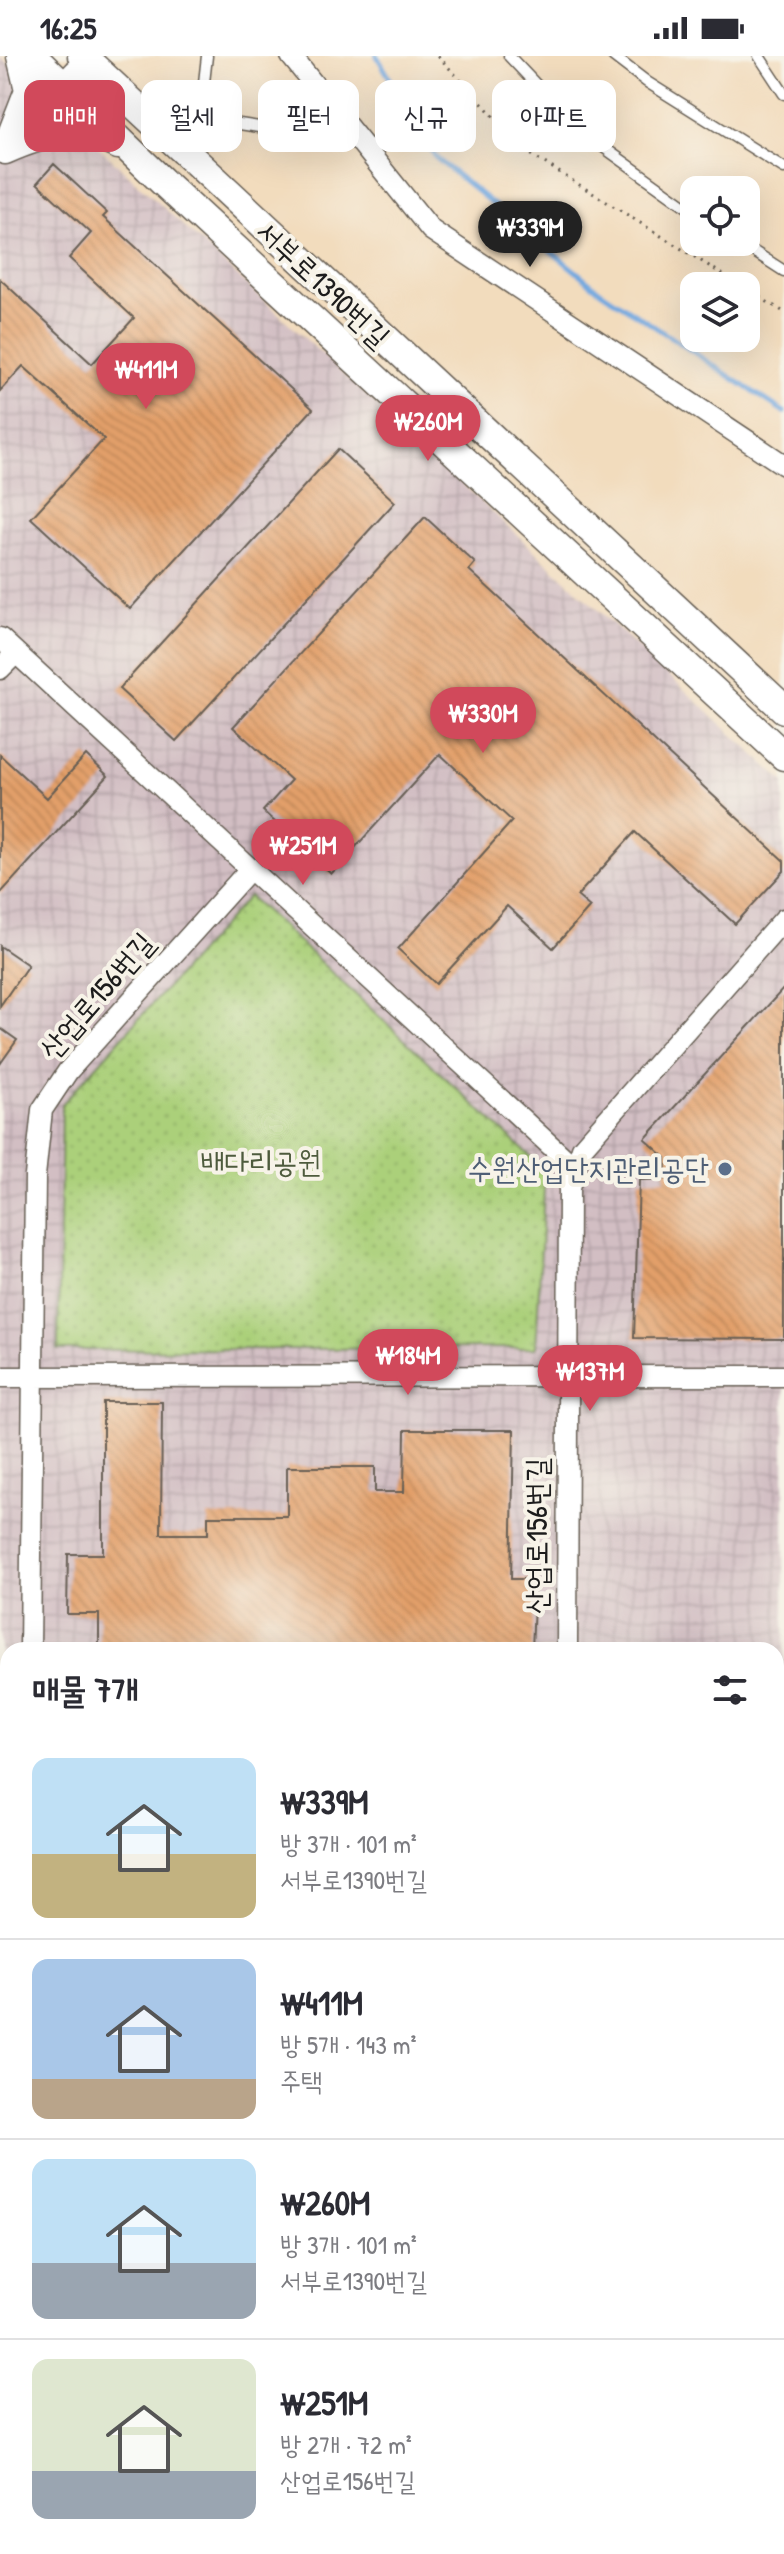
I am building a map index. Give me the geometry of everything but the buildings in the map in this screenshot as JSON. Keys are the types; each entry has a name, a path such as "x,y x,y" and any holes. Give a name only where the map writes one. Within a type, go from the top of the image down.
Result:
{"street":[{"path":"3,153 29,90 21,56"},
{"name":"서부로1390번길","path":"32,56 57,80"},
{"path":"291,56 431,230 784,465"},
{"path":"69,80 85,59"},
{"name":"서부로1390번길","path":"85,59 784,709"},
{"path":"3,153 24,130"},
{"path":"3,153 44,133 67,130 98,135 131,151"},
{"name":"서부로1390번길","path":"125,145 784,759"},
{"path":"0,638 576,1169"},
{"path":"0,669 16,653"},
{"name":"산업로156번길","path":"30,1642 35,1176 42,1110 68,1071 250,869"},
{"name":"산업로156번길","path":"567,1642 569,1188 582,1148 784,919"},
{"path":"0,1377 784,1376"}],"lane":[{"path":"207,56 200,118 360,142"},
{"path":"509,56 578,129 680,202"},
{"path":"613,56 647,82 782,162"},
{"path":"759,56 784,94"},
{"path":"760,256 784,271"}],"path":[{"path":"438,56 527,152 719,272"},
{"path":"760,297 784,312"}],"shaded area":[{"path":"0,56 26,80 24,152 104,152 784,782 784,1642 0,1642"}],"green space":[{"name":"배다리공원","path":"249,896 545,1170 536,1348 58,1350 62,1104"}],"waterway":[{"path":"377,56 436,158 599,290 784,412"}],"place":[{"name":"수원산업단지관리공단","path":"725,1169"}]}
